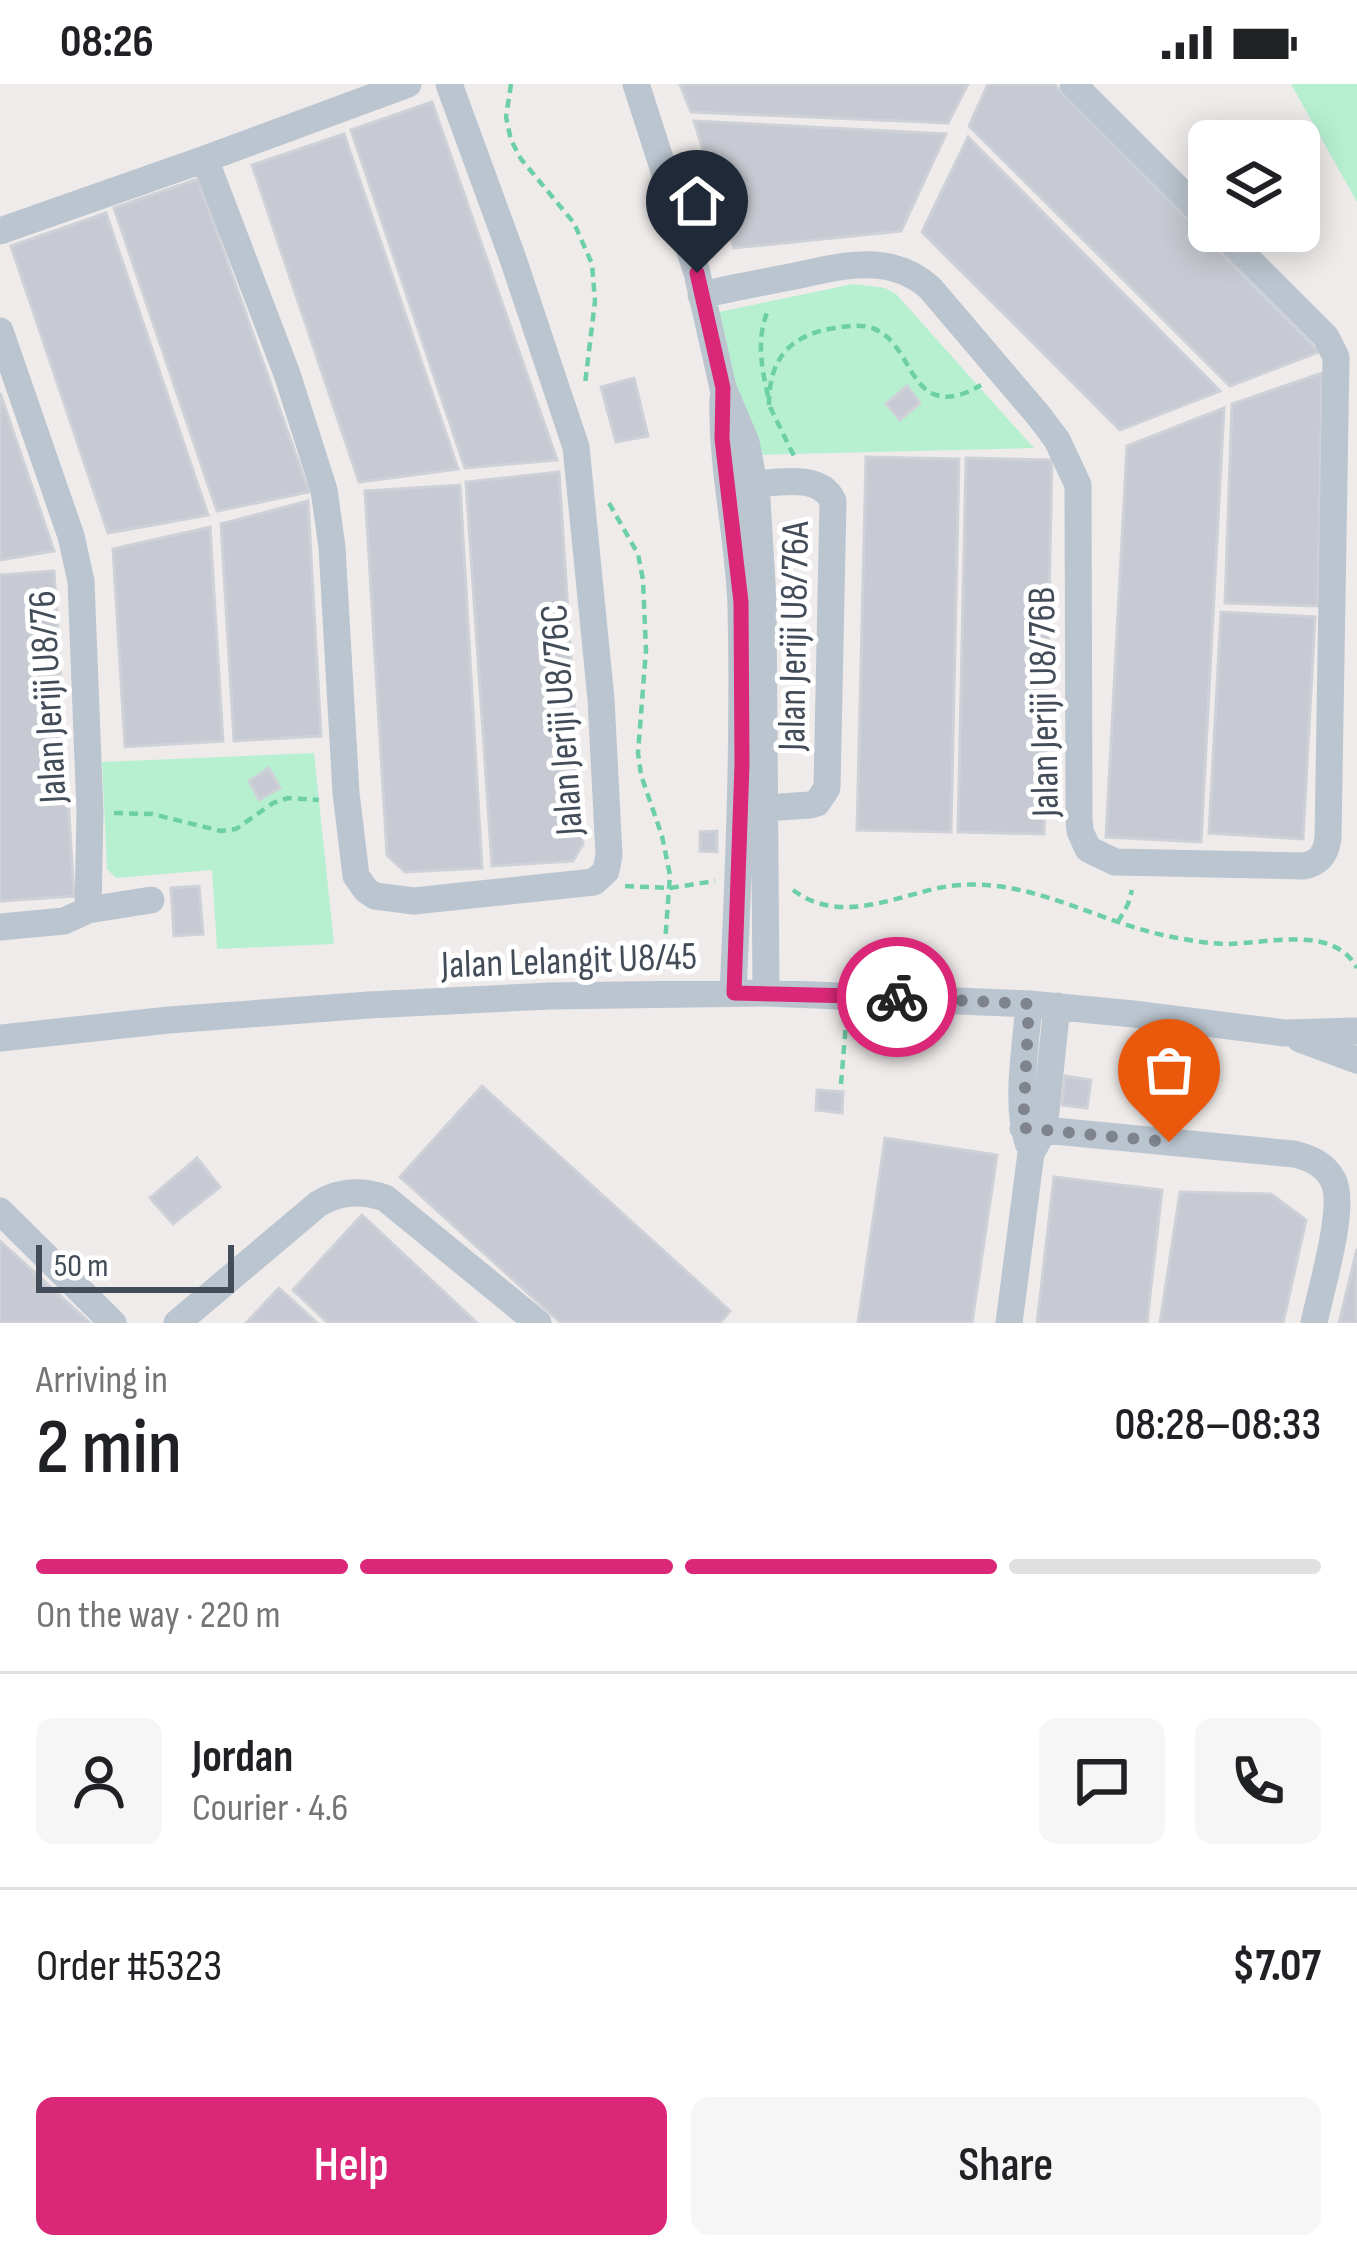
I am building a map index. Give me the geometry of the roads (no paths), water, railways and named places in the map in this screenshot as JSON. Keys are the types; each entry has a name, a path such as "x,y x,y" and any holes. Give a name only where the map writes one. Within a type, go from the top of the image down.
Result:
{"street":[{"path":"0,230 408,84"},
{"name":"Jalan Jeriji U8/76C","path":"205,159 324,490 332,547 346,802 356,877 375,896 414,901 594,882 606,871 610,855 601,699 576,447 449,84"},
{"path":"635,84 701,295 723,388 746,442 760,526 764,808 734,993"},
{"path":"1073,84 1188,199"},
{"name":"Jalan Jeriji U8/76B","path":"701,295 851,263 909,273 930,288 1057,440 1078,485 1080,831 1088,849 1115,862 1304,866 1322,858 1328,838 1336,358 1326,337 1241,252"},
{"name":"Jalan Jeriji U8/76","path":"0,331 71,536 81,581 91,812 88,910"},
{"path":"723,388 722,439 741,602 742,764 766,993"},
{"name":"Jalan Jeriji U8/76A","path":"754,484 822,486 833,501 828,781 817,803 764,808"},
{"path":"0,927 64,921 88,910 151,900"},
{"name":"Jalan Lelangit U8/45","path":"0,1038 169,1019 369,1005 734,993 1043,1005 1285,1033 1357,1031"},
{"path":"1009,1323 1033,1137 1043,1005"},
{"name":"Jalan Lelangit U8/45","path":"1285,1033 1357,1060"},
{"path":"1033,1137 1294,1154 1318,1163 1333,1179 1337,1202 1314,1323"},
{"path":"176,1323 318,1204 358,1192 386,1198 538,1323"},
{"path":"0,1211 113,1323"}]}
